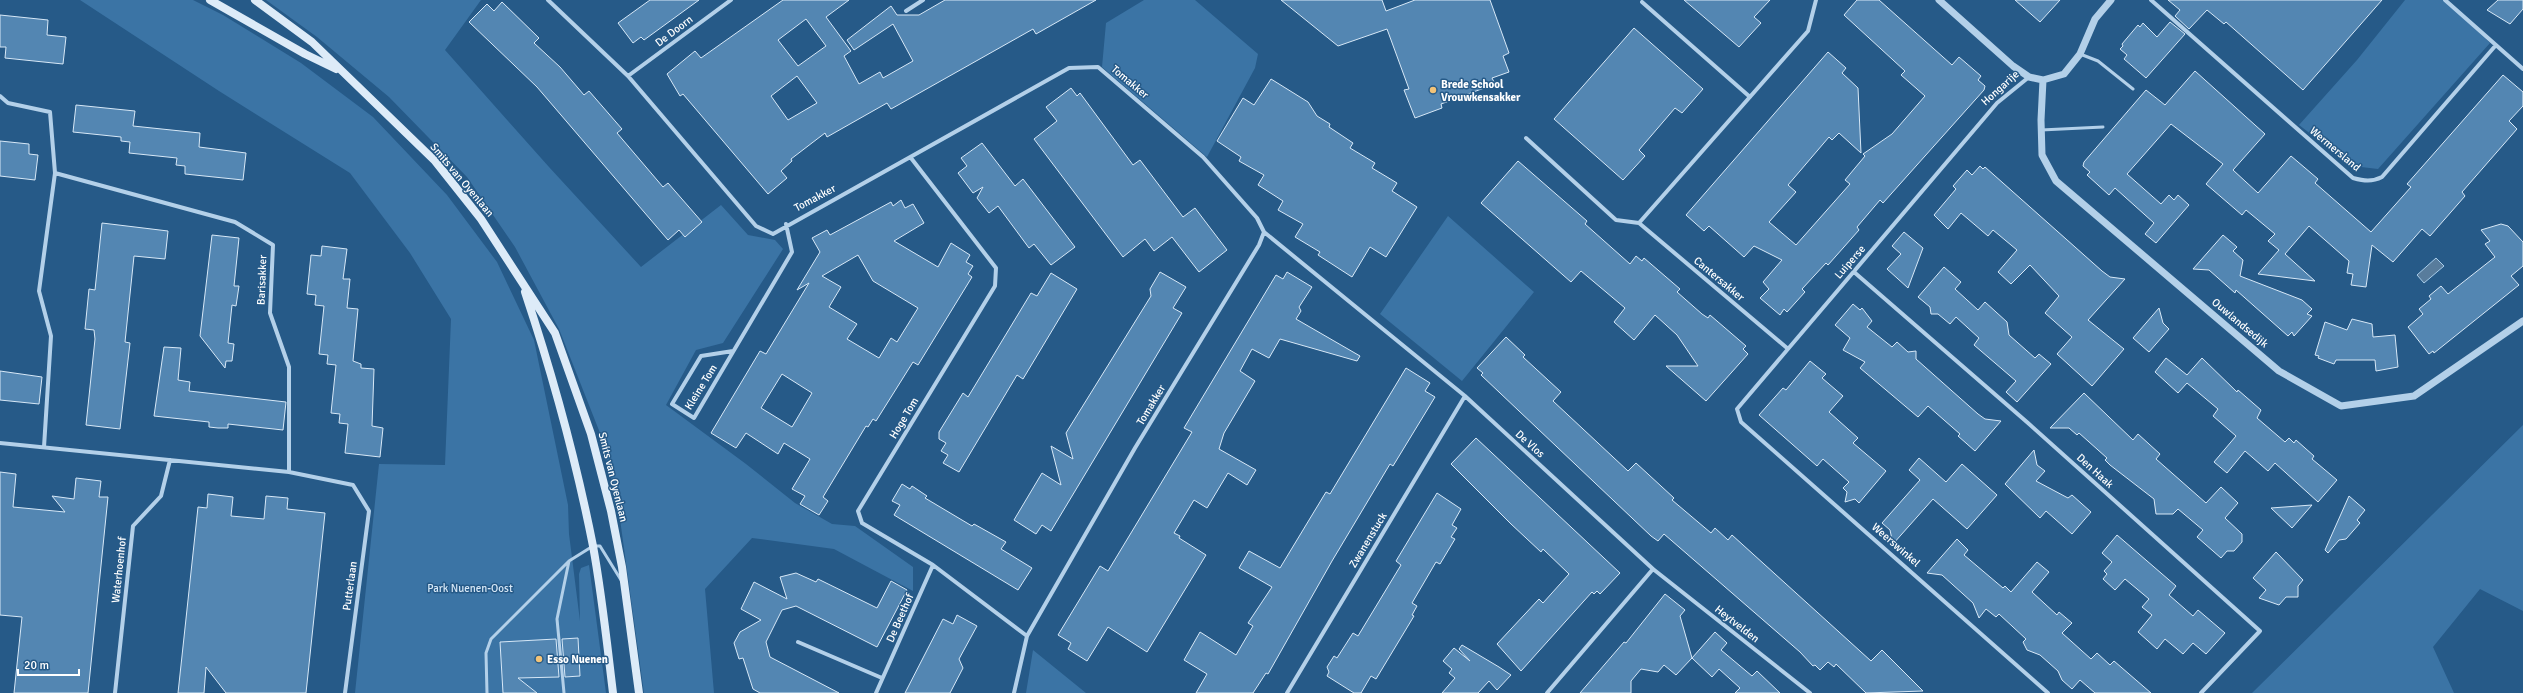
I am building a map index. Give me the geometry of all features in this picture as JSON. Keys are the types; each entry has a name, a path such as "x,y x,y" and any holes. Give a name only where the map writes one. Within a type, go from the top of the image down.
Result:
{"main road":[{"name":"Smits van Oyenlaan","path":"210,0 305,54 340,71"},
{"name":"Smits van Oyenlaan","path":"255,0 312,42 340,71 435,161 481,219 555,333 591,434 611,511 624,584 639,693"},
{"name":"Smits van Oyenlaan","path":"521,280 552,371 566,423 593,546 613,693"}],"street":[{"name":"Tomakker","path":"548,0 628,76 756,226 773,234 786,224 911,158 1069,68 1098,67 1203,157 1256,218 1264,232 1259,245 1135,448 1027,636 1014,693"},
{"name":"De Doorn","path":"628,76 731,0"},
{"path":"906,11 923,0"},
{"path":"1526,138 1616,220 1639,223 1808,30 1816,0"},
{"path":"1939,0 2014,66 2029,77"},
{"name":"Hongarije","path":"1976,127 1997,102 2029,77 2043,80 2064,74 2080,54 2095,19 2111,0"},
{"name":"Wermersland","path":"2151,0 2353,178 2363,181 2374,181 2382,177 2496,45"},
{"path":"2445,0 2523,69"},
{"path":"1642,2 1750,97"},
{"name":"Ouwlandsedijk","path":"2043,80 2041,130 2042,155 2056,181 2279,371 2341,406 2414,396 2523,321"},
{"path":"0,96 8,103 50,112 54,173 38,291 51,336 44,447"},
{"name":"Luiperse","path":"1737,409 1787,348 1854,272 1976,127"},
{"name":"Hoge Tom","path":"911,158 996,268 995,286 858,511 862,524 933,565 1027,636"},
{"name":"Barisakker","path":"54,173 235,222 272,245 270,313 289,367 289,472"},
{"name":"Cantersakker","path":"1639,223 1787,348"},
{"name":"Kleine Tom","path":"733,351 701,356 672,404 694,418 792,252 786,224"},
{"name":"De Vlos","path":"1264,232 1465,396 1654,569"},
{"name":"Den Haak","path":"1854,272 2028,423 2260,631 2203,692"},
{"name":"Zwanenstuck","path":"1287,693 1465,396"},
{"name":"Weerswinkel","path":"1737,409 1741,422 2048,693"},
{"path":"0,443 289,472"},
{"name":"Waterhoenhof","path":"115,693 133,526 161,496 170,460"},
{"name":"Putterlaan","path":"289,472 353,485 369,511 345,693"},
{"name":"De Beethof","path":"876,693 933,565"},
{"path":"1547,693 1654,569"},
{"name":"Heytvelden","path":"1654,569 1810,693"},
{"path":"798,642 882,678"}],"lane":[{"path":"2080,54 2098,61 2133,89"},
{"path":"2041,130 2103,127"},
{"path":"487,693 486,653 491,639 569,561 593,546 600,546 624,584"},
{"path":"563,693 557,620 569,561"}],"green space":[{"name":"Park Nuenen-Oost","path":"80,0 193,0 223,15 301,63 373,117 447,195 497,262 534,340 568,505 569,534 580,621 579,574 581,568 589,565 606,693 355,693 379,464 445,465 451,319 410,253 350,173 219,91"},
{"path":"266,0 481,0 445,50 549,167 641,267 721,205 748,235 775,240 783,249 723,343 696,350 666,405 746,464 795,503 832,524 855,526 913,567 913,591 834,549 752,538 705,589 714,693 644,693 619,512 600,433 559,329 515,247 467,177 389,97 317,37"},
{"path":"1144,0 1195,0 1258,54 1255,68 1207,157 1102,67 1106,23"},
{"path":"2405,0 2444,0 2490,43 2378,169 2353,166 2299,125 2357,60"},
{"path":"1448,216 1534,292 1462,381 1380,314"},
{"path":"2523,425 2523,611 2480,589 2433,647 2454,693 2252,693"},
{"path":"1033,650 1086,693 1026,693"}],"shaded area":[{"path":"2436,258 2444,266 2424,283 2417,275"}],"building":[{"path":"650,0 699,0 644,40 641,37 633,43 618,23"},
{"path":"783,0 849,0 826,17 851,51 844,56 859,84 880,72 883,78 913,61 893,24 854,50 847,40 891,6 897,15 919,15 945,0 1096,0 1036,34 1033,29 891,109 887,103 827,137 825,133 791,159 792,161 781,171 787,178 768,194 683,94 680,96 667,74 695,51 701,58","holes":["806,19 826,46 798,66 778,40","797,76 817,103 788,120 771,96"]},
{"path":"1281,0 1382,0 1386,11 1415,0 1490,0 1509,53 1503,56 1509,72 1492,78 1495,84 1441,104 1442,108 1415,118 1404,90 1409,89 1387,29 1338,46"},
{"path":"1684,0 1770,0 1754,17 1761,23 1739,47"},
{"path":"1857,0 1879,0 1952,65 1959,57 1981,76 1978,80 1985,86 1984,90 1883,203 1880,200 1857,227 1859,230 1828,265 1826,263 1802,289 1805,292 1787,312 1784,309 1780,315 1760,298 1769,289 1763,282 1782,260 1754,246 1744,257 1709,226 1704,231 1686,215 1828,52 1846,68 1842,73 1858,88 1861,153 1839,133 1832,140 1829,137 1788,185 1796,192 1769,222 1796,245 1850,184 1845,180 1865,156 1863,154 1892,134 1925,96 1901,75 1905,71 1844,15"},
{"path":"2015,0 2060,0 2040,22"},
{"path":"2168,0 2382,0 2303,90 2226,22 2224,24 2207,10 2189,29 2175,16 2180,10"},
{"path":"2498,0 2523,0 2523,9 2510,24 2487,10"},
{"path":"502,2 539,38 534,43 560,67 584,95 589,91 622,129 617,133 663,187 668,183 702,222 685,237 679,230 668,240 537,87 469,22 487,4 494,11"},
{"path":"0,15 48,20 47,35 66,37 63,64 5,58 6,47 0,47"},
{"path":"2170,22 2185,34 2146,78 2124,59 2127,55 2120,49 2123,46 2122,44 2138,25 2140,27 2143,23 2157,37"},
{"path":"1634,28 1703,89 1682,113 1675,108 1639,150 1645,156 1623,180 1554,119"},
{"path":"2195,71 2265,134 2233,170 2258,193 2291,156 2318,179 2315,183 2371,232 2411,187 2407,184 2503,75 2523,92 2523,106 2509,121 2517,129 2462,192 2465,196 2430,236 2422,229 2393,262 2372,245 2366,287 2351,285 2353,274 2347,273 2349,261 2309,226 2285,254 2315,281 2258,274 2279,250 2268,241 2275,234 2246,210 2242,215 2206,184 2223,164 2171,124 2127,174 2161,204 2169,195 2174,200 2178,195 2189,205 2156,243 2145,234 2154,223 2115,188 2109,195 2087,175 2090,172 2083,166 2084,162 2146,90 2165,105"},
{"path":"1271,79 1308,102 1317,116 1330,124 1329,127 1353,143 1350,148 1375,163 1372,168 1397,183 1392,191 1417,207 1386,257 1370,247 1352,277 1318,255 1320,252 1295,237 1303,224 1278,210 1283,201 1258,185 1264,175 1239,161 1241,157 1217,141 1243,98 1254,105"},
{"path":"1071,88 1077,96 1080,93 1133,165 1140,160 1183,217 1195,208 1227,250 1199,272 1172,237 1154,251 1145,239 1123,257 1034,139 1057,121 1046,107"},
{"path":"76,105 135,111 133,126 200,133 199,147 246,153 243,180 185,174 185,166 176,165 177,158 129,153 130,142 121,141 121,137 73,132"},
{"path":"0,141 29,144 29,154 38,155 35,180 0,176"},
{"path":"982,143 1015,186 1023,179 1075,247 1051,265 1034,244 1029,248 998,206 989,213 977,198 983,187 973,193 958,173 967,166 961,158"},
{"path":"1518,161 1587,221 1585,224 1630,264 1636,256 1642,261 1644,258 1680,289 1677,292 1702,314 1708,318 1710,315 1746,346 1743,349 1748,354 1706,401 1666,366 1698,366 1677,335 1655,315 1634,340 1614,322 1625,308 1581,271 1571,282 1481,203"},
{"path":"1980,166 1983,169 1985,167 2102,271 2110,277 2125,279 2088,320 2124,349 2092,386 2057,354 2072,337 2045,313 2059,296 2030,265 2011,284 1998,272 2017,250 1993,230 1988,236 1961,213 1948,229 1934,215 1956,189 1953,186 1967,170 1972,175"},
{"path":"901,200 905,208 913,204 924,223 894,241 938,267 951,243 970,255 966,262 973,266 968,274 972,277 918,365 913,362 876,421 873,419 868,427 866,426 823,497 828,501 819,515 800,504 805,496 792,489 810,459 784,443 778,454 746,433 736,448 711,433 760,351 766,354 809,283 797,290 820,252 812,238 827,230 830,235 891,202 893,206","holes":["858,255 873,281 918,308 897,342 891,338 879,358 847,339 857,324 829,307 841,287 822,276","782,374 812,393 792,427 761,408"]},
{"path":"102,223 168,231 165,259 134,256 125,342 130,343 120,429 86,425 95,339 94,330 85,329 89,289 95,290"},
{"path":"2501,224 2508,226 2523,242 2523,266 2511,276 2519,285 2434,353 2433,351 2429,354 2408,327 2423,314 2419,309 2431,299 2429,296 2441,286 2448,294 2495,257 2485,244 2490,241 2481,230"},
{"path":"1904,232 1923,248 1908,288 1887,269 1901,254 1892,246"},
{"path":"212,235 239,238 234,286 239,286 236,306 232,305 228,343 234,344 232,361 226,361 225,368 200,336"},
{"path":"2223,235 2237,247 2233,251 2243,260 2240,276 2302,300 2312,309 2307,314 2312,316 2294,336 2292,332 2288,336 2236,290 2235,293 2209,270 2193,269"},
{"path":"322,246 347,249 343,279 350,279 347,308 358,309 353,361 361,364 361,368 374,369 372,426 383,428 380,457 345,453 348,424 339,423 340,414 331,413 336,365 327,364 328,355 319,354 324,306 315,305 316,295 307,294 311,255 321,256"},
{"path":"1944,267 1961,282 1955,289 1978,310 1985,302 2007,322 2009,335 2035,358 2039,354 2051,364 2017,402 2006,392 2016,381 1974,345 1979,338 1956,317 1950,324 1938,314 1931,314 1930,307 1918,297"},
{"path":"1160,272 1186,287 1173,308 1182,313 1051,531 1042,525 1036,534 1014,520 1042,473 1061,485 1051,446 1073,459 1066,433 1151,296 1150,289"},
{"path":"1287,272 1312,287 1299,307 1301,311 1296,319 1360,356 1357,361 1280,339 1269,358 1252,349 1240,371 1255,381 1224,433 1219,449 1256,470 1247,485 1228,473 1207,508 1194,500 1174,533 1180,536 1179,538 1206,555 1147,652 1108,627 1087,661 1068,649 1071,643 1058,635 1100,566 1108,571 1192,432 1184,428 1276,275 1283,279"},
{"path":"1051,273 1077,289 1023,379 1017,375 959,472 943,463 948,455 941,451 946,443 939,439 939,432 963,393 968,397 1031,293 1037,296"},
{"path":"1853,304 1860,310 1862,308 1872,321 1867,327 1892,347 1897,342 1908,352 1916,351 1916,359 1978,414 1985,419 2001,421 1975,451 1958,436 1960,434 1928,406 1918,417 1860,368 1865,362 1843,350 1850,338 1835,325"},
{"path":"2159,308 2163,323 2169,329 2149,352 2133,338"},
{"path":"2352,319 2372,324 2373,337 2395,335 2398,367 2376,371 2375,360 2336,360 2334,364 2318,358 2319,356 2315,355 2325,322 2347,330"},
{"path":"1506,337 1525,355 1523,357 1561,392 1553,401 1628,471 1636,463 1674,498 1672,500 1711,533 1715,528 1728,540 1732,535 1871,661 1882,650 1923,691 1866,693 1836,664 1834,667 1828,662 1820,670 1815,665 1813,666 1800,652 1664,534 1658,541 1651,536 1481,375 1483,373 1477,368"},
{"path":"164,347 181,348 178,380 190,382 189,391 286,402 283,430 228,424 228,428 218,428 209,427 209,422 154,416"},
{"path":"2166,358 2187,375 2202,358 2237,392 2238,390 2261,410 2257,418 2285,442 2289,438 2294,443 2296,440 2314,456 2312,459 2337,480 2318,502 2275,463 2268,471 2245,451 2227,473 2214,462 2236,436 2213,416 2218,409 2187,383 2178,393 2155,372"},
{"path":"1810,361 1826,374 1822,378 1843,396 1829,412 1858,438 1853,443 1886,471 1859,503 1855,499 1845,502 1847,492 1843,488 1849,482 1823,459 1817,466 1759,415 1783,388 1786,390"},
{"path":"1406,368 1430,383 1425,391 1435,397 1393,466 1390,464 1332,561 1268,674 1266,673 1253,693 1196,693 1207,674 1184,660 1200,632 1236,655 1253,626 1248,623 1272,587 1239,568 1249,551 1280,568 1326,492 1330,494"},
{"path":"0,371 42,377 39,404 0,400"},
{"path":"2084,393 2133,440 2138,434 2160,454 2156,459 2206,503 2221,487 2238,503 2225,518 2242,534 2242,542 2234,551 2227,551 2221,558 2197,537 2203,530 2178,509 2173,514 2156,514 2154,499 2110,465 2105,460 2107,458 2079,433 2077,435 2069,428 2050,428"},
{"path":"1476,438 1620,573 1600,594 1597,591 1594,594 1592,592 1521,671 1497,644 1539,599 1543,603 1569,574 1543,549 1541,552 1451,464"},
{"path":"2034,450 2037,465 2045,471 2036,481 2068,498 2072,495 2091,512 2072,534 2046,511 2040,518 2005,484"},
{"path":"1919,458 1946,482 1962,464 1997,495 1967,529 1933,499 1893,544 1890,530 1882,523 1920,480 1909,470"},
{"path":"0,472 16,474 13,507 65,512 52,496 74,499 76,478 101,481 99,497 108,497 88,693 14,693 22,617 0,615"},
{"path":"902,484 910,489 912,486 927,496 925,498 972,526 974,524 1006,542 1001,549 1032,568 1018,590 894,515 900,505 892,501"},
{"path":"1437,493 1461,509 1452,525 1457,528 1451,537 1455,539 1440,564 1436,562 1412,603 1417,606 1412,615 1414,616 1376,679 1371,676 1361,693 1354,693 1327,676 1329,672 1327,667 1334,656 1337,658 1353,633 1358,636 1401,565 1396,561"},
{"path":"208,494 233,497 231,516 264,519 266,496 288,498 287,509 325,513 306,693 226,693 206,667 204,693 178,693 198,507 207,508"},
{"path":"2349,496 2365,510 2357,520 2360,523 2346,539 2339,540 2328,553 2325,550"},
{"path":"2312,505 2292,528 2271,508"},
{"path":"2117,535 2176,586 2169,595 2193,616 2198,610 2225,633 2206,654 2193,643 2183,654 2165,639 2157,649 2138,632 2152,615 2142,607 2149,599 2125,579 2115,590 2103,579 2107,574 2104,571 2112,562 2102,553"},
{"path":"1957,539 1968,550 1964,555 2003,588 2005,586 2011,592 2037,562 2049,572 2032,592 2057,615 2059,612 2072,623 2062,633 2091,659 2097,653 2110,665 2114,661 2151,693 2095,693 2080,680 2072,689 2062,680 2058,671 2040,655 2027,650 2023,642 2026,639 1999,614 1996,617 1986,609 1979,618 1973,603 1942,575 1927,573"},
{"path":"2276,552 2303,580 2298,586 2298,597 2286,597 2279,605 2259,598 2266,590 2253,578"},
{"path":"796,573 816,582 818,579 877,608 891,581 907,590 877,647 796,606 782,610 766,642 770,657 839,693 760,693 753,689 743,658 739,659 734,643 740,632 761,620 741,609 754,582 787,599 780,577"},
{"path":"1665,594 1685,610 1680,616 1692,658 1676,675 1664,665 1658,672 1641,669 1631,681 1631,693 1580,693 1624,642 1626,643"},
{"path":"957,615 977,626 959,659 963,668 950,693 905,693 943,619 953,624"},
{"path":"1715,632 1727,643 1721,650 1752,676 1757,671 1780,693 1735,693 1740,688 1719,669 1712,677 1692,658"},
{"path":"578,638 580,676 565,677 562,639"},
{"path":"556,639 559,677 518,678 537,693 503,693 500,642"},
{"path":"1462,645 1511,675 1497,690 1489,681 1478,693 1442,693 1455,678 1449,673 1452,669 1443,661 1454,648 1470,661 1459,649"}],"place":[{"name":"Brede School Vrouwkensakker","path":"1433,90"},
{"name":"Esso Nuenen","path":"539,659"}]}
